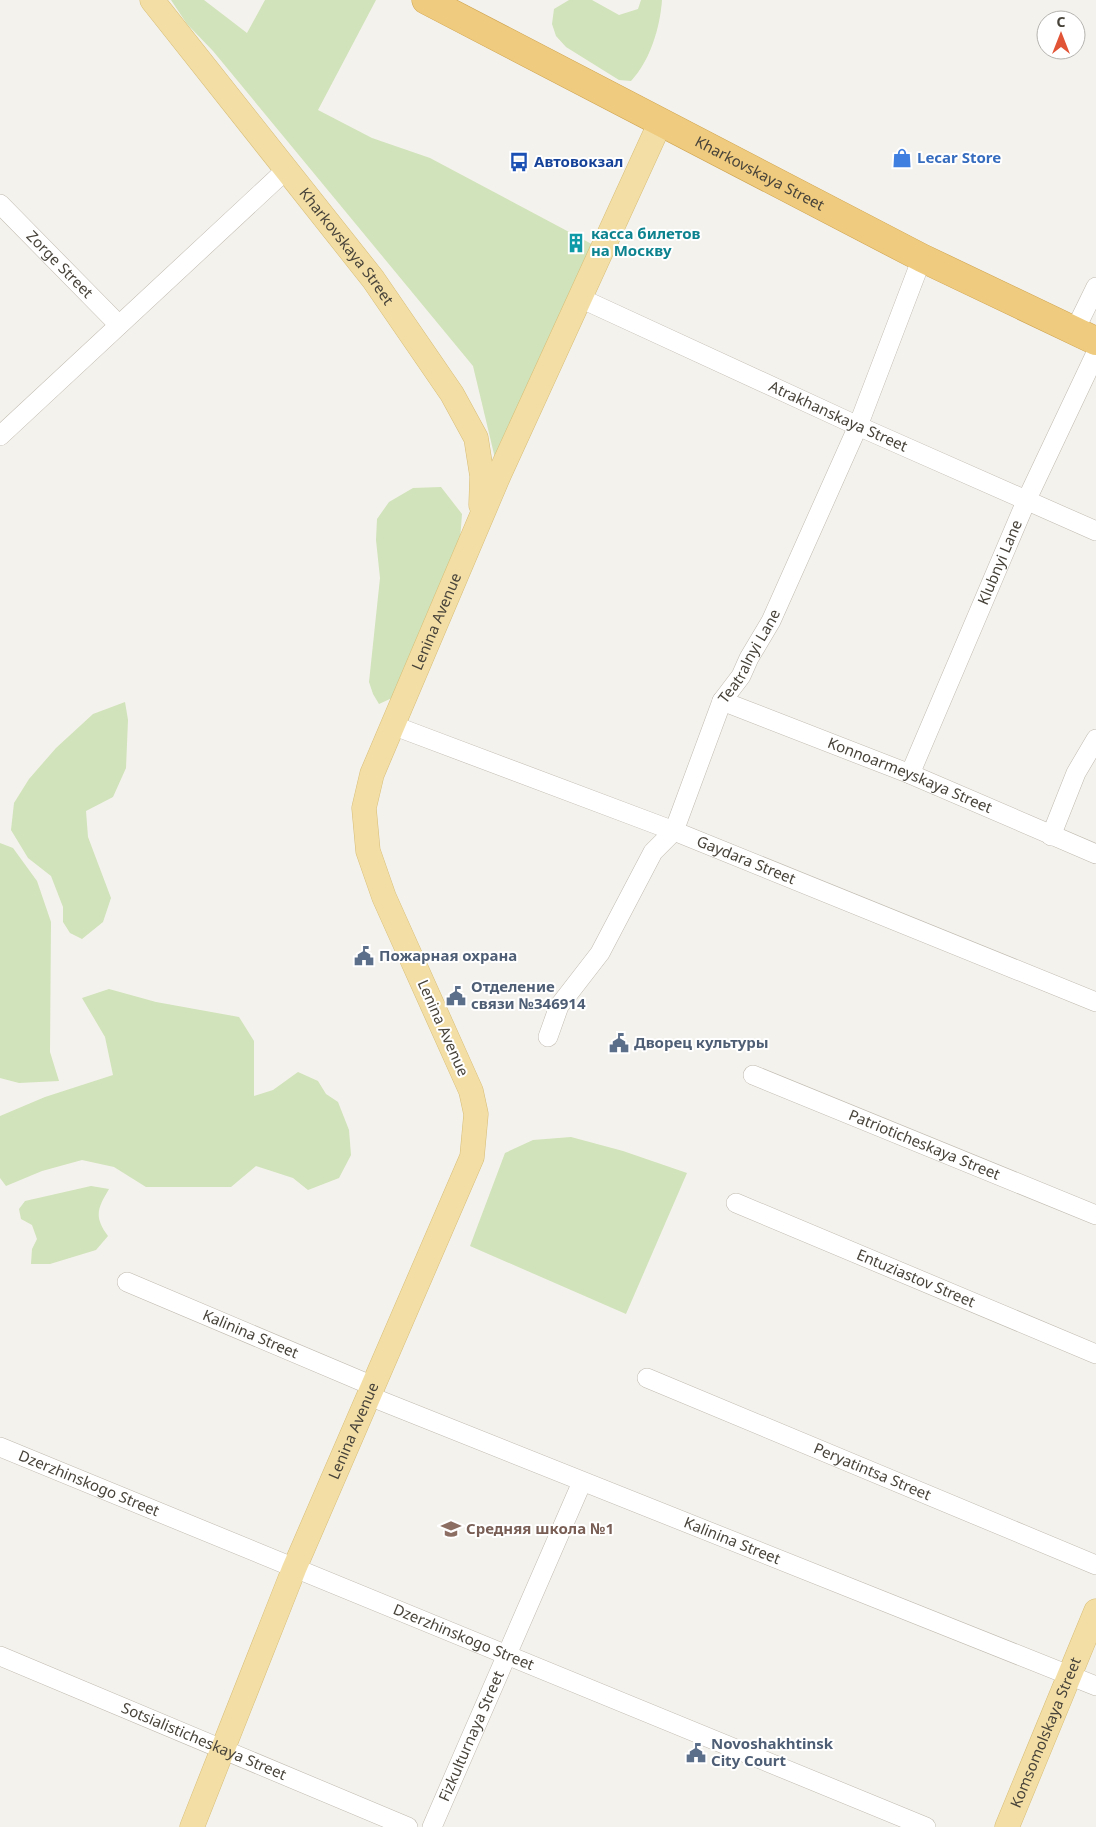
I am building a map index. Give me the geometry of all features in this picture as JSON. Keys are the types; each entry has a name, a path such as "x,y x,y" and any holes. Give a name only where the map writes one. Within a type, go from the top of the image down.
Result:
{"highway":[{"name":"Kharkovskaya Street","path":"426,0 922,258 1085,336"}],"main road":[{"name":"Kharkovskaya Street","path":"152,0 373,280 452,394 476,438 482,476 480,519"},
{"name":"Lenina Avenue","path":"192,1827 294,1569 472,1156 476,1114 471,1091 453,1047 384,897 368,851 364,808 372,774 480,519 660,122"},
{"name":"Komsomolskaya Street","path":"1007,1827 1096,1611"}],"street":[{"path":"0,436 287,169"},
{"name":"Zorge Street","path":"0,204 119,325"},
{"name":"Teatralnyi Lane","path":"548,1037 559,1006 600,953 653,852 674,831 722,701 741,676 749,658 771,621 858,426 922,258"},
{"path":"1085,336 1096,287"},
{"name":"Atrakhanskaya Street","path":"580,298 858,426 1096,531"},
{"name":"Klubnyi Lane","path":"910,774 1027,499 1096,353"},
{"name":"Konnoarmeyskaya Street","path":"722,701 910,774 1096,854"},
{"name":"Gaydara Street","path":"392,725 674,831 1096,1002"},
{"path":"1051,836 1076,773 1096,739"},
{"name":"Patrioticheskaya Street","path":"753,1075 1096,1215"},
{"name":"Entuziastov Street","path":"736,1203 1096,1354"},
{"name":"Kalinina Street","path":"127,1282 371,1391 582,1482 1096,1686"},
{"name":"Peryatintsa Street","path":"647,1378 1096,1565"},
{"name":"Dzerzhinskogo Street","path":"0,1447 926,1827"},
{"name":"Fizkulturnaya Street","path":"432,1827 582,1482"},
{"name":"Sotsialisticheskaya Street","path":"0,1656 408,1827"}],"green space":[{"path":"171,0 204,0 247,33 265,0 376,0 318,110 372,138 430,158 601,249 499,475 473,366 213,51 187,24"},
{"path":"569,0 592,0 619,15 638,9 641,0 662,0 653,44 644,64 631,81 619,80 566,47 556,36 552,24 554,9"},
{"path":"441,487 462,514 460,540 392,698 379,704 369,682 380,578 376,540 377,519 389,502 413,488"},
{"path":"125,702 128,720 126,768 113,797 86,811 88,837 111,898 103,922 82,939 70,933 63,922 63,907 51,876 28,858 11,830 14,803 29,779 56,748 93,714"},
{"path":"0,843 13,848 37,881 51,922 50,1052 59,1081 19,1083 0,1078"},
{"path":"109,989 156,1002 239,1017 254,1041 254,1096 273,1090 298,1072 318,1081 326,1094 338,1102 349,1130 351,1155 339,1178 308,1190 293,1178 256,1166 231,1187 146,1187 114,1167 82,1160 42,1171 6,1186 0,1178 0,1116 45,1097 113,1075 105,1037 82,998"},
{"path":"571,1137 623,1151 687,1173 626,1314 470,1246 505,1153 533,1140"},
{"path":"91,1186 109,1189 99,1213 99,1218 108,1236 96,1250 50,1264 31,1264 32,1249 37,1239 32,1225 21,1219 19,1209 25,1201"}],"place":[{"name":"Lecar Store","path":"902,158"},
{"name":"Автовокзал","path":"519,162"},
{"name":"касса билетов на Москву","path":"576,243"},
{"name":"Пожарная охрана","path":"364,956"},
{"name":"Отделение связи №346914","path":"456,996"},
{"name":"Дворец культуры","path":"619,1043"},
{"name":"Средняя школа №1","path":"451,1529"},
{"name":"Novoshakhtinsk City Court","path":"696,1753"}]}
